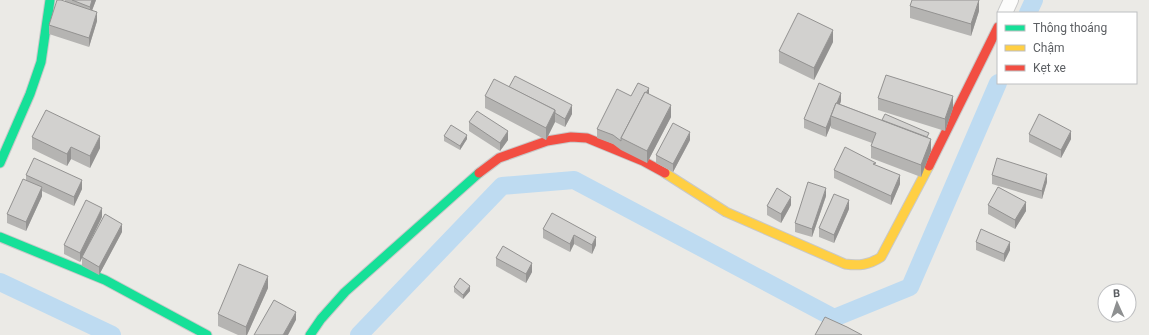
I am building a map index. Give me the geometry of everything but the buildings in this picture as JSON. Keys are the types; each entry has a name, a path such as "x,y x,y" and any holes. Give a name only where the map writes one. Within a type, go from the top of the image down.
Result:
{"street":[{"path":"0,163 30,94 41,62 50,0"},
{"path":"1005,12 1011,0"},
{"path":"310,335 345,292 480,172 499,158 547,141 571,137 587,138 643,161 662,171 726,212 845,264 859,265 873,263 881,257 920,184 997,29"},
{"path":"0,237 105,280 207,335"}],"waterway":[{"path":"1028,12 1034,0"},
{"path":"359,335 502,186 574,180 834,318 910,287 998,84"},
{"path":"0,282 112,335"}],"traffic: fast":[{"path":"0,163 30,94 41,62 50,0"},
{"path":"310,335 321,319 345,292 479,173"},
{"path":"0,237 105,280 207,335"}],"traffic: slow":[{"path":"665,173 726,212 845,264 859,265 872,262 881,257 929,166"}],"traffic: jam":[{"path":"929,166 997,29"},
{"path":"479,173 499,158 547,141 571,137 587,138 643,161 665,173"}]}
